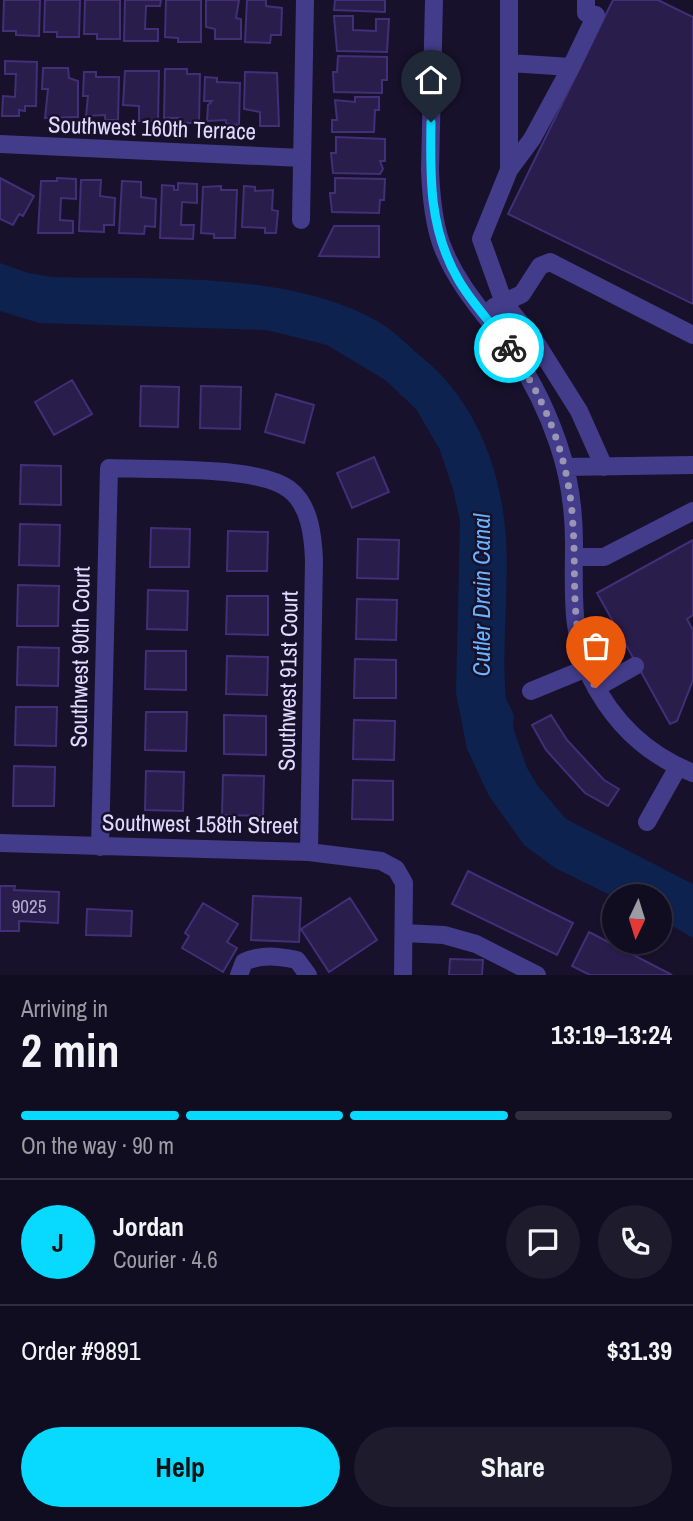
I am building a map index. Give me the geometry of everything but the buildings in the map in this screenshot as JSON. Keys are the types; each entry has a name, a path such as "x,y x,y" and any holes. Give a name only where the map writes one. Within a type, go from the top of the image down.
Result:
{"street":[{"path":"301,220 305,0"},
{"path":"434,0 430,170 433,209 448,261 531,380 551,423 565,467 572,508 575,625 587,668 596,688 617,719 637,740 688,768 647,822"},
{"path":"509,0 509,170"},
{"path":"586,0 586,13 596,15 532,139 509,170 481,239 504,303 535,341 579,411 604,467"},
{"path":"509,63 571,66"},
{"name":"Southwest 160th Terrace","path":"0,144 302,158"},
{"path":"482,313 522,295 540,266 550,262 693,335"},
{"path":"565,467 693,464"},
{"name":"Southwest 90th Court","path":"100,847 109,468 260,477 290,490 306,513"},
{"path":"574,557 604,556 693,511"},
{"name":"Southwest 91st Court","path":"306,513 314,560 309,852"},
{"path":"596,688 635,666"},
{"path":"531,691 587,668"},
{"name":"Southwest 158th Street","path":"0,843 309,852 371,859 396,869 401,875 405,892 404,933"},
{"path":"403,975 404,933 444,934 476,944 515,970 537,975"},
{"path":"239,975 244,962 256,957 274,956 297,960 308,975"}],"water":[{"name":"Cutler Drain Canal","path":"0,263 28,273 52,277 176,279 262,286 304,293 343,305 379,322 439,373 464,404 474,422 497,479 505,524 506,548 506,699 514,715 513,727 527,768 538,786 566,819 693,884 693,938 672,926 672,884 602,884 602,891 555,868 524,845 489,796 467,749 456,693 460,521 453,489 440,450 416,409 385,380 327,345 266,330 39,323 0,311"}],"way so far":[{"path":"509,348 519,360 541,401 565,467 574,528 575,625 580,651 596,688"}],"route":[{"path":"431,122 432,198 440,242 458,280 509,348"}]}
